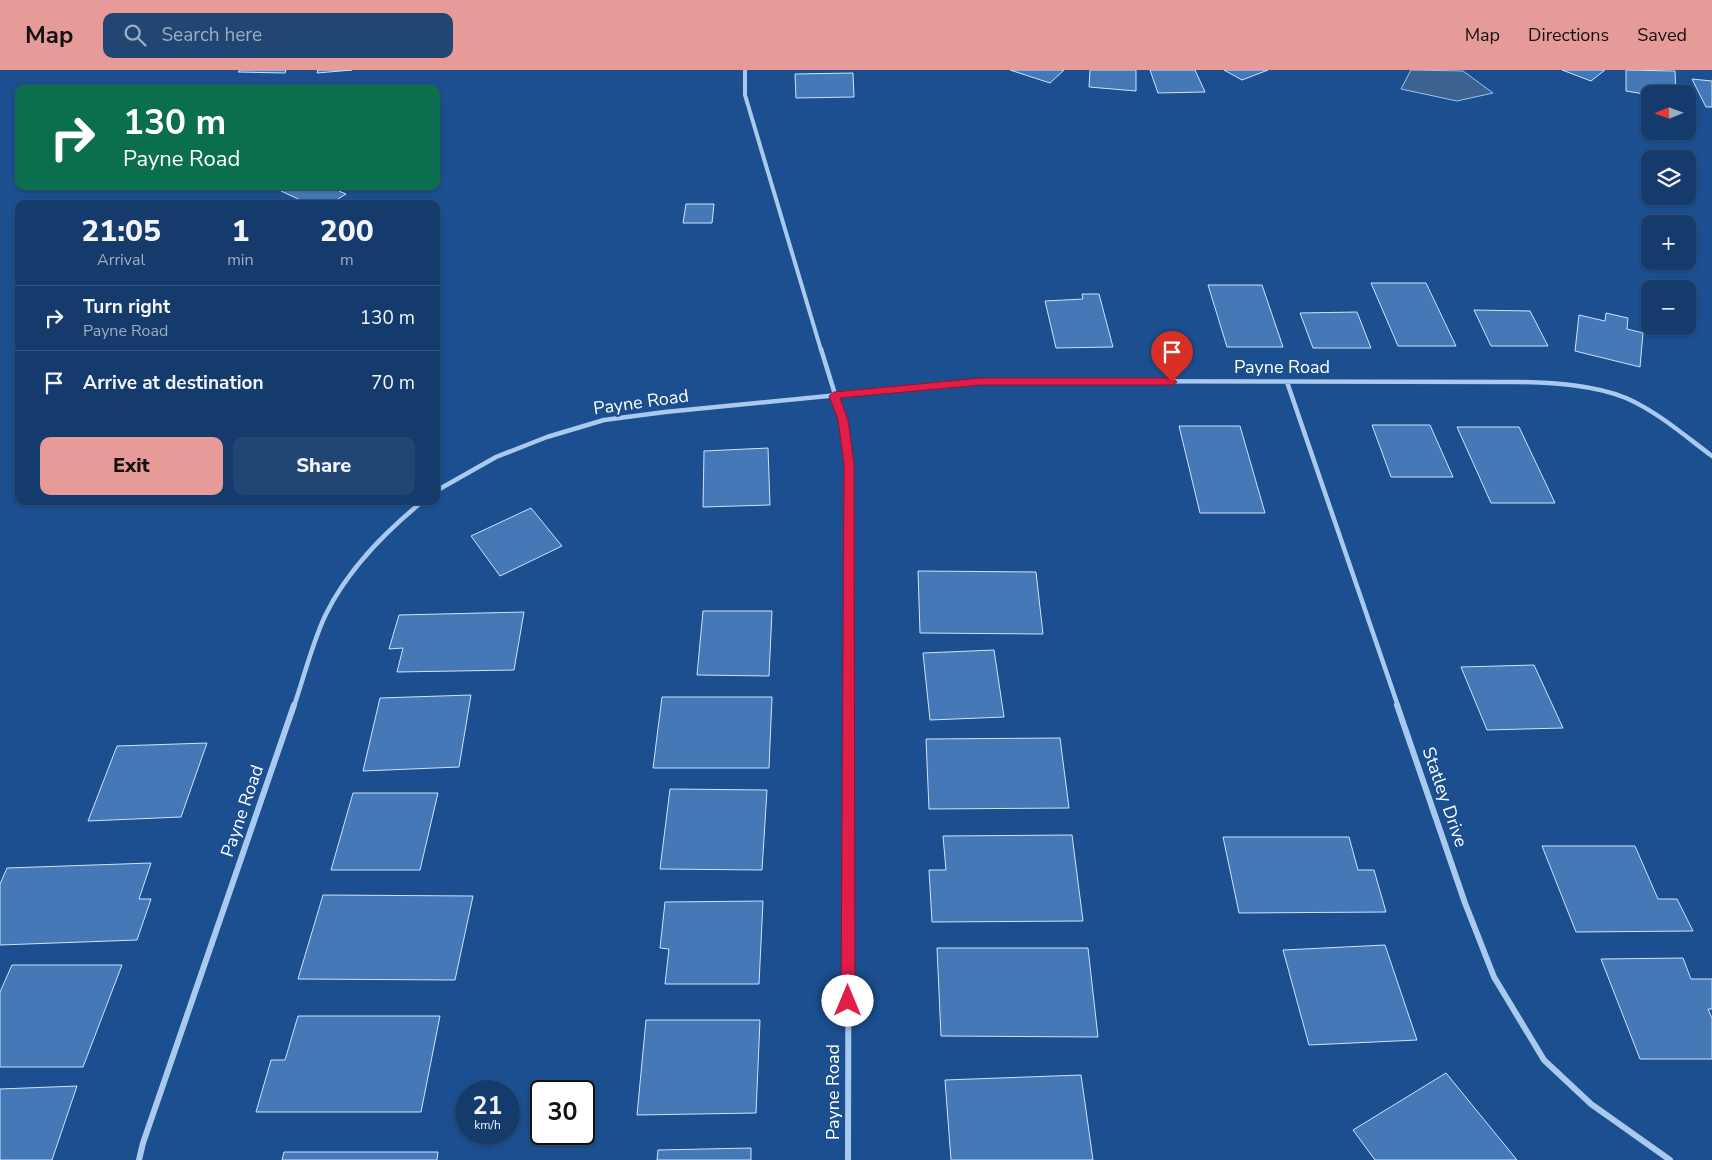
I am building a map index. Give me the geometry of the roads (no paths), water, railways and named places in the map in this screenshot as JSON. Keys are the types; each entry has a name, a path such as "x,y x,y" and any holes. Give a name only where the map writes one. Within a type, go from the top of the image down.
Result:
{"street":[{"name":"Payne Road","path":"745,70 745,95 834,396 843,420 849,464 848,1160"},
{"name":"Payne Road","path":"440,489 496,457 547,437 604,420 665,412 981,382 1521,382 1576,385 1617,394 1654,414 1712,456"},
{"name":"Statley Drive","path":"1288,382 1462,894 1494,977 1544,1060 1591,1104 1670,1160"},
{"name":"Payne Road","path":"139,1160 143,1143 325,616 354,567 393,526 419,505"}],"water":[{"path":"1411,70 1463,71 1493,93 1457,101 1401,89"}]}
